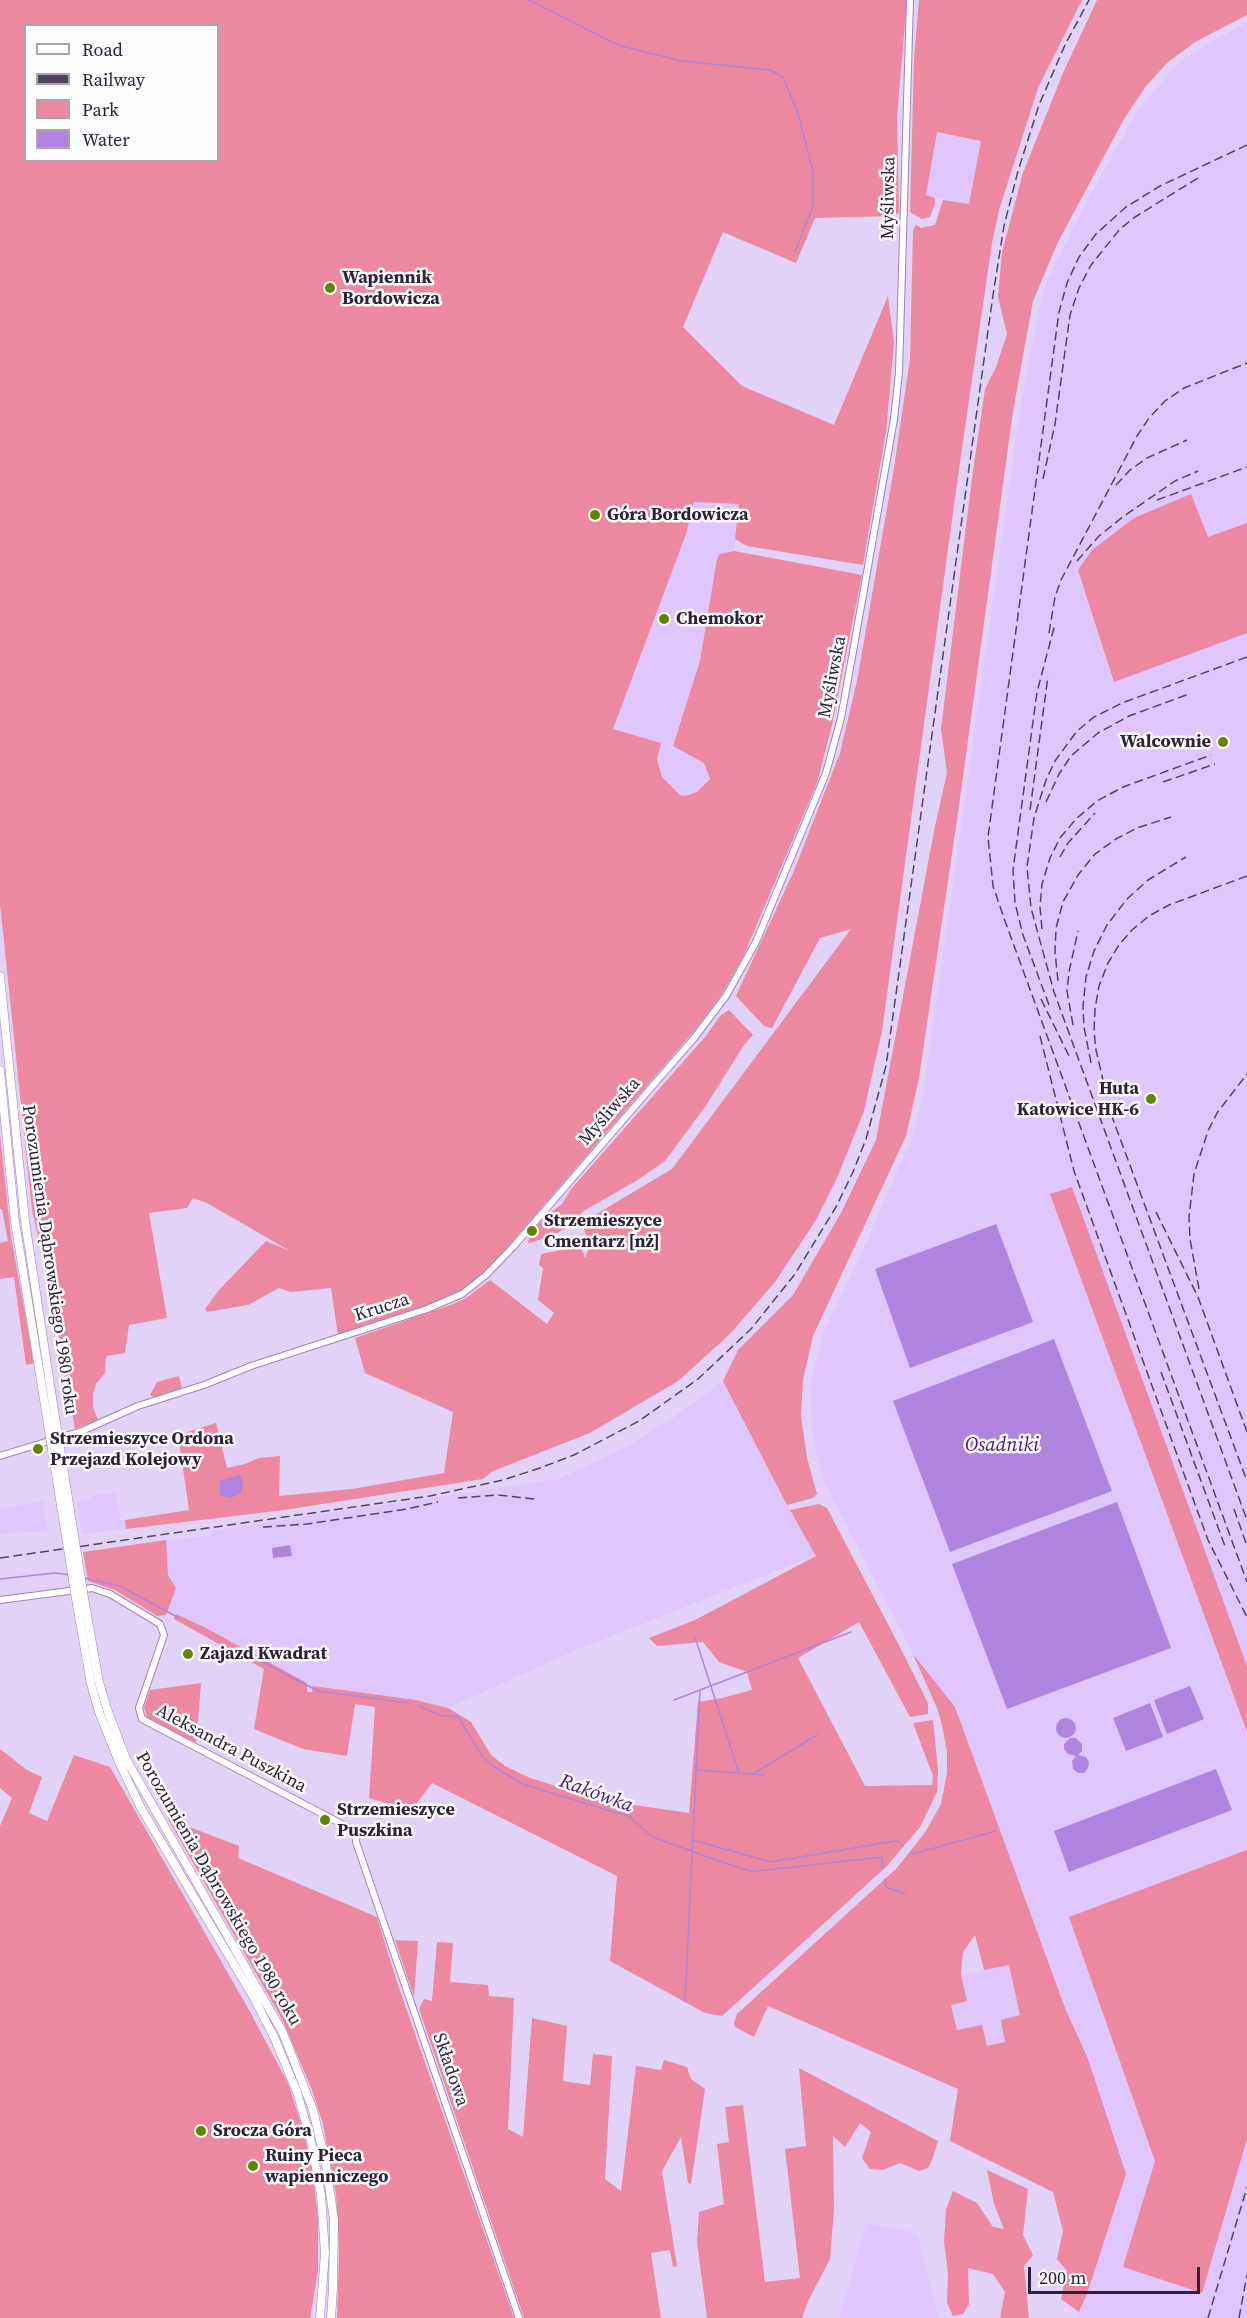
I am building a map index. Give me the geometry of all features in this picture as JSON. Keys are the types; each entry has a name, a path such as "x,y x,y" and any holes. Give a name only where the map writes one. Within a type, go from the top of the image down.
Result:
{"main road":[{"name":"Porozumienia Dąbrowskiego 1980 roku","path":"0,976 25,1221 51,1417"},
{"name":"Porozumienia Dąbrowskiego 1980 roku","path":"0,1070 15,1222 51,1417 91,1683 99,1712 141,1808 254,1998 274,2037 297,2092 311,2141 321,2195 325,2253 319,2318"},
{"name":"Porozumienia Dąbrowskiego 1980 roku","path":"81,1605 106,1709 126,1759 262,1994 283,2033 303,2084 324,2153 331,2190 334,2260 331,2318"}],"street":[{"name":"Myśliwska","path":"503,1257 695,1036 726,996 756,942 826,773 841,718 898,381 910,0"},
{"name":"Krucza","path":"0,1456 87,1429 134,1407 448,1300 474,1284 503,1257"},
{"name":"Aleksandra Puszkina","path":"0,1600 77,1588 95,1588 110,1594 160,1624 164,1635 139,1708 142,1719 355,1832"},
{"name":"Składowa","path":"355,1832 356,1842 519,2318"}],"shaded area":[{"path":"1247,23 1247,2318 1077,2318 1126,2174 1088,2059 1065,2008 955,1707 913,1654 822,1477 812,1432 810,1384 824,1331 859,1259 913,1135 923,1095 1023,388 1044,288 1082,210 1137,111 1180,61"},
{"path":"937,131 981,140 969,204 926,196"},
{"path":"694,502 739,504 734,551 729,551 700,661 673,746 704,763 710,779 697,793 685,796 680,795 662,777 657,759 631,735 613,730 686,534"},
{"path":"723,1381 816,1555 576,1650 448,1708 416,1700 313,1686 312,1692 307,1692 307,1683 168,1610 175,1588 168,1576 166,1540 211,1536 210,1531 559,1479 631,1445 676,1416"},
{"path":"116,1493 120,1520 125,1520 126,1529 82,1534 77,1501 91,1499 91,1496"},
{"path":"43,1501 47,1531 0,1534 0,1509"},
{"path":"1009,1965 1020,2015 1006,2042 986,2046 957,2031 951,2004 967,2000 962,1975"},
{"path":"866,2223 917,2233 939,2318 839,2318"}],"green space":[{"path":"0,0 907,0 897,116 899,213 891,216 815,218 796,263 723,232 683,327 742,386 834,425 888,296 894,343 886,432 863,565 747,546 735,539 739,504 694,502 686,534 613,729 661,743 657,759 662,777 680,795 685,796 697,792 710,779 704,763 673,746 700,661 717,559 720,554 734,551 862,575 832,725 817,783 744,955 722,994 695,1030 492,1265 466,1288 425,1307 338,1335 331,1288 291,1292 279,1288 248,1305 207,1312 205,1309 219,1290 266,1241 290,1251 207,1203 193,1198 187,1208 149,1213 167,1318 129,1325 125,1353 106,1356 105,1373 96,1384 93,1407 98,1420 75,1429 52,1295 32,1210 0,904"},
{"path":"919,0 1082,0 1038,88 999,210 992,243 959,469 882,1031 864,1111 837,1178 816,1220 775,1282 729,1335 678,1381 590,1433 493,1471 483,1479 284,1510 126,1529 125,1520 189,1510 178,1435 216,1423 227,1468 259,1458 280,1456 279,1496 352,1489 444,1473 453,1412 365,1373 355,1338 453,1304 466,1298 490,1280 547,1324 554,1313 538,1300 543,1268 539,1265 541,1254 581,1246 585,1258 589,1248 584,1228 588,1219 672,1169 851,929 820,938 772,1028 764,1026 736,996 793,873 840,753 857,681 894,468 910,359 913,230 916,225 921,228 935,225 943,200 969,204 981,141 937,132 926,195 935,198 935,203 930,217 922,219 910,212 914,59"},
{"path":"1097,0 1247,0 1247,15 1195,42 1167,63 1146,86 1124,119 1058,242 1033,301 1013,411 919,1078 906,1136 813,1336 803,1380 801,1416 807,1458 817,1494 813,1498 787,1505 723,1381 738,1350 793,1295 841,1213 876,1140 947,773 941,729 972,478 985,389 996,367 1007,334 998,297 1002,252 1023,173 1063,73"},
{"path":"1191,494 1208,537 1247,523 1247,633 1114,682 1078,570 1092,550 1134,518"},
{"path":"729,1010 753,1035 744,1045 705,1107 665,1161 582,1212 576,1223 547,1238 528,1243 530,1234 546,1216 562,1204 571,1189 705,1037 720,1016"},
{"path":"0,1134 11,1236 34,1363 26,1365 14,1277 0,1279 0,1243 8,1241 2,1209 0,1209"},
{"path":"1072,1187 1247,1666 1247,1732 1050,1194"},
{"path":"179,1376 182,1388 154,1397 150,1395 157,1382"},
{"path":"819,1504 827,1508 902,1651 928,1703 928,1714 910,1717 859,1622 798,1658 865,1786 932,1785 933,1776 913,1723 933,1720 938,1770 937,1792 920,1827 886,1867 722,2016 705,2013 610,1961 617,1876 432,1783 411,1811 369,1798 375,1707 355,1704 347,1756 303,1749 254,1729 264,1669 174,1619 176,1614 206,1628 307,1683 307,1692 312,1692 313,1686 416,1700 448,1708 471,1722 491,1755 505,1766 530,1778 600,1800 689,1813 698,1702 752,1690 747,1672 719,1662 703,1642 657,1646 649,1638 695,1620 816,1556 790,1510"},
{"path":"166,1540 168,1575 176,1588 166,1615 157,1616 115,1590 88,1581 83,1552"},
{"path":"913,1654 955,1707 1065,2008 1088,2059 1126,2174 1079,2312 1061,2299 1067,2271 1057,2259 1063,2231 1053,2192 950,2141 958,2089 768,2006 754,2037 735,2027 734,2023 737,2014 897,1868 926,1831 941,1804 947,1773 947,1752 937,1708","holes":["975,1935 984,1970 1009,1965 1020,2015 1001,2020 1005,2042 987,2046 982,2025 957,2030 951,2005 967,2001 961,1974 963,1952"]},
{"path":"201,1683 196,1743 147,1718 144,1707 150,1690"},
{"path":"0,1749 27,1770 42,1777 29,1813 47,1821 74,1755 110,1767 249,2010 288,2083 303,2130 313,2173 318,2218 318,2271 310,2318 0,2318 0,1826 12,1798 0,1788"},
{"path":"168,1819 239,1846 238,1858 377,1917 397,1982 514,2318 337,2318 339,2249 336,2194 323,2124 312,2090 283,2021"},
{"path":"1247,1850 1247,2139 1202,2293 1123,2267 1155,2161 1069,1917"},
{"path":"395,1940 418,1941 414,1997"},
{"path":"437,1942 453,1943 450,1982 488,1985 489,1996 514,1998 508,2129 523,2137 532,2018 567,2026 563,2081 590,2085 593,2054 612,2056 605,2179 621,2191 636,2066 661,2070 664,2060 687,2067 691,2079 705,2089 691,2184 688,2183 681,2137 662,2171 677,2266 673,2267 670,2250 651,2253 661,2318 524,2318 419,2009 424,1999 432,2001"},
{"path":"799,2068 938,2141 932,2160 928,2168 919,2171 900,2163 883,2170 870,2169 862,2158 871,2132 860,2123 845,2147 833,2136 834,2210 830,2259 808,2301 802,2318 707,2318 697,2242 699,2212 724,2204 717,2144 729,2142 725,2107 743,2105 765,2282 800,2278 785,2149 806,2146"},
{"path":"987,2170 1028,2189 1023,2235 1033,2255 1024,2266 1029,2318 1000,2318 1005,2292 993,2274 968,2268 969,2304 963,2314 953,2316 947,2303 948,2273 944,2241 946,2210 953,2191 977,2203 993,2227 1004,2229 994,2204"}],"water":[{"path":"996,1224 1033,1322 910,1368 875,1269"},
{"name":"Osadniki","path":"1054,1339 1112,1491 950,1552 893,1401"},
{"path":"240,1475 243,1484 241,1493 231,1498 220,1495 220,1480"},
{"path":"1117,1502 1171,1648 1007,1709 952,1564"},
{"path":"290,1545 292,1556 273,1558 272,1548"},
{"path":"1190,1686 1204,1719 1167,1734 1154,1700"},
{"path":"1150,1703 1163,1737 1126,1751 1113,1718"},
{"path":"1066,1718 1073,1721 1076,1728 1073,1735 1066,1738 1059,1735 1056,1728 1059,1721"},
{"path":"1070,1738 1076,1738 1082,1744 1082,1751 1078,1755 1086,1757 1089,1762 1084,1773 1078,1773 1073,1769 1072,1761 1076,1756 1068,1754 1064,1749 1064,1744"},
{"path":"1216,1769 1232,1810 1069,1872 1054,1831"}],"waterway":[{"path":"529,0 618,45 682,61 770,70 783,77 798,113 813,172 813,206 795,252"},
{"name":"Rakówka","path":"0,1579 55,1573 70,1575"},
{"name":"Rakówka","path":"84,1578 120,1586 179,1618"},
{"path":"674,1700 851,1632"},
{"path":"695,1637 739,1773"},
{"name":"Rakówka","path":"242,1651 318,1691 409,1703"},
{"path":"685,2001 700,1690"},
{"name":"Rakówka","path":"419,1706 440,1715 458,1717 482,1756 522,1784 630,1817 652,1837 722,1862 750,1871 758,1871 882,1857 883,1868"},
{"path":"753,1774 817,1735"},
{"path":"697,1770 765,1775"},
{"name":"Rakówka","path":"911,1852 913,1854 996,1831"},
{"name":"Rakówka","path":"692,1840 771,1862 897,1841 903,1846"},
{"name":"Rakówka","path":"885,1879 886,1887 905,1894"}],"railway":[{"path":"0,1558 430,1496 503,1480 540,1468 574,1455 639,1421 698,1379 751,1329 795,1274 836,1207 853,1172 866,1139 886,1066 1004,226 1018,171 1039,105 1065,45 1089,0"},
{"path":"1247,145 1160,186 1126,207 1096,234 1079,257 1067,283 1059,312 988,837 993,886 1005,921 1247,1582"},
{"path":"1043,479 1055,424 1070,315 1079,288 1091,265 1120,229 1135,217 1198,178"},
{"path":"1049,633 1055,597 1061,580 1137,436 1149,418 1165,401 1184,388 1247,363"},
{"path":"1116,485 1130,470 1147,458 1187,440"},
{"path":"1157,500 1247,467"},
{"path":"1077,561 1099,536 1124,516 1175,481 1198,471"},
{"path":"1049,1005 1023,935 1015,903 1013,870 1037,692 1055,624"},
{"path":"1247,657 1122,703 1094,717 1077,731 1055,761 1046,780 1034,818 1027,867 1031,908 1054,992 1247,1520"},
{"path":"1030,810 1048,676"},
{"path":"1046,802 1059,774 1071,756 1098,733 1129,716 1189,694"},
{"path":"1042,929 1040,907 1042,884 1050,858 1060,838 1076,819 1097,801 1123,787 1211,755"},
{"path":"1163,782 1215,764"},
{"path":"1060,857 1068,843 1095,813"},
{"path":"1058,981 1055,952 1056,928 1063,902 1078,875 1095,854 1116,839 1137,828 1171,817"},
{"path":"1091,1063 1084,1027 1083,1006 1086,977 1094,951 1107,925 1127,899 1148,880 1186,857"},
{"path":"1247,876 1169,905 1149,916 1132,930 1108,963 1099,986 1094,1031 1096,1050 1111,1114 1247,1481"},
{"path":"1073,1025 1067,991 1078,931"},
{"path":"1041,999 1069,1056"},
{"path":"1040,1036 1074,1171 1208,1540 1247,1617"},
{"path":"1199,1289 1190,1239 1189,1217 1194,1174 1208,1131 1217,1113 1247,1074"},
{"path":"1156,1212 1198,1297 1247,1432"},
{"path":"1161,1372 1226,1549"},
{"path":"458,1498 498,1495 535,1499"},
{"path":"263,1527 307,1524 438,1502"},
{"path":"1234,1509 1247,1546"},
{"path":"1208,2318 1247,2187"},
{"path":"1239,2318 1247,2275"}],"place":[{"name":"Wapiennik Bordowicza","path":"330,288"},
{"name":"Góra Bordowicza","path":"595,515"},
{"name":"Chemokor","path":"664,619"},
{"name":"Walcownie","path":"1223,742"},
{"name":"Huta Katowice HK-6","path":"1151,1099"},
{"name":"Strzemieszyce Cmentarz [nż]","path":"532,1231"},
{"name":"Strzemieszyce Ordona Przejazd Kolejowy","path":"38,1449"},
{"name":"Zajazd Kwadrat","path":"188,1654"},
{"name":"Strzemieszyce Puszkina","path":"325,1820"},
{"name":"Srocza Góra","path":"201,2131"},
{"name":"Ruiny Pieca wapienniczego","path":"253,2166"}]}
